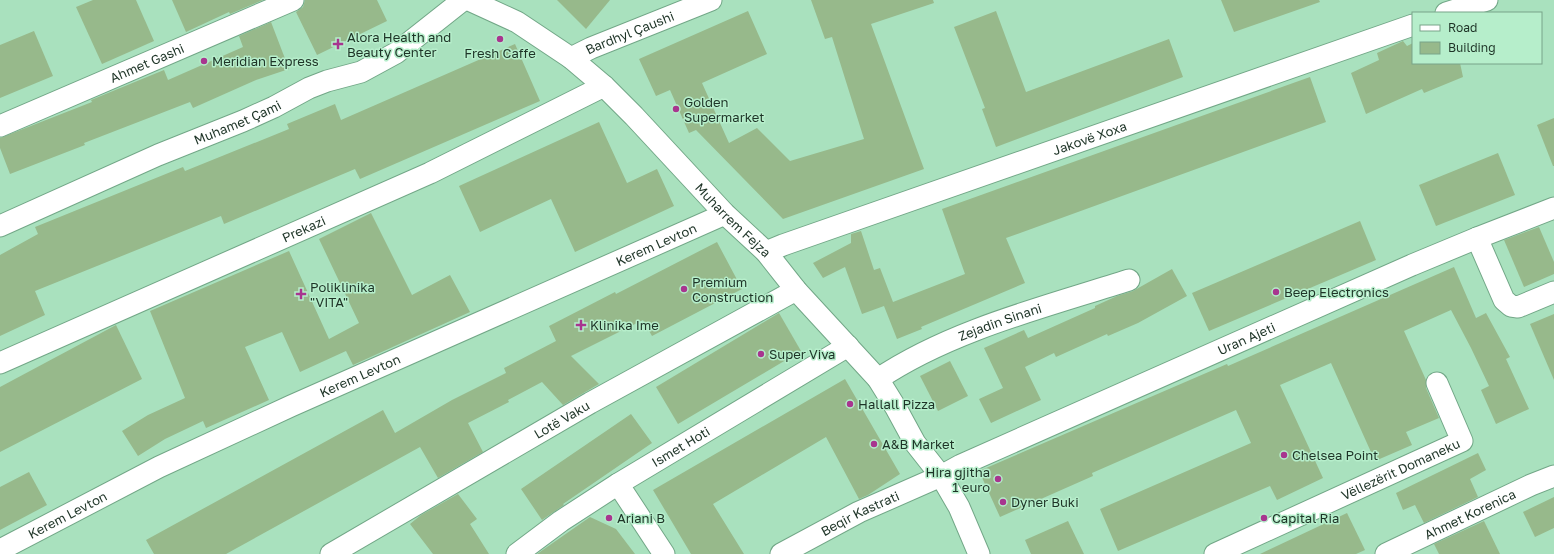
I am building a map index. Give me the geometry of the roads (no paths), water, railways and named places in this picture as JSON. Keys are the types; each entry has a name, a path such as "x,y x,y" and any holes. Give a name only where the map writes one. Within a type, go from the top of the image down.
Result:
{"street":[{"name":"Ahmet Gashi","path":"0,126 293,0"},
{"name":"Muhamet Çami","path":"0,226 151,158 255,115 309,88 327,81 361,72 396,53 463,0"},
{"name":"Muharrem Fejza","path":"469,0 517,22 571,58 604,86 725,214 766,252 796,290 878,379 915,443 941,476 959,507 980,554"},
{"name":"Bardhyl Çaushi","path":"571,58 591,48 711,0"},
{"path":"1449,12 1487,0"},
{"name":"Jakovë Xoxa","path":"766,252 1412,24"},
{"name":"Prekazi","path":"0,363 430,173 604,86"},
{"name":"Uran Ajeti","path":"941,476 961,465 1477,238 1554,208"},
{"name":"Kerem Levton","path":"0,550 159,467 291,406 725,214"},
{"path":"1477,238 1504,300 1511,306 1518,307 1554,292"},
{"name":"Zejadin Sinani","path":"878,379 895,368 953,338 1129,280"},
{"name":"Lotë Vaku","path":"331,554 590,403 796,290"},
{"name":"Ismet Hoti","path":"517,554 561,521 618,484 848,346"},
{"name":"Vëllezërit Domaneku","path":"1215,554 1462,441 1437,383"},
{"name":"Beqir Kastrati","path":"781,554 858,512 941,476"},
{"name":"Ahmet Korenica","path":"1386,554 1531,485 1554,476"},
{"path":"618,484 664,554"}],"place":[{"name":"Fresh Caffe","path":"500,39"},
{"name":"Alora Health and Beauty Center","path":"338,44"},
{"name":"Meridian Express","path":"204,61"},
{"name":"Golden Supermarket","path":"676,109"},
{"name":"Premium Construction","path":"684,289"},
{"name":"Beep Electronics","path":"1276,292"},
{"name":"Poliklinika \"VITA\"","path":"301,294"},
{"name":"Klinika Ime","path":"581,325"},
{"name":"Super Viva","path":"761,354"},
{"name":"Hallall Pizza","path":"850,404"},
{"name":"A&B Market","path":"874,444"},
{"name":"Chelsea Point","path":"1284,455"},
{"name":"Hira gjitha 1 euro","path":"998,479"},
{"name":"Dyner Buki","path":"1003,502"},
{"name":"Ariani B","path":"609,518"},
{"name":"Capital Ria","path":"1264,518"}]}
